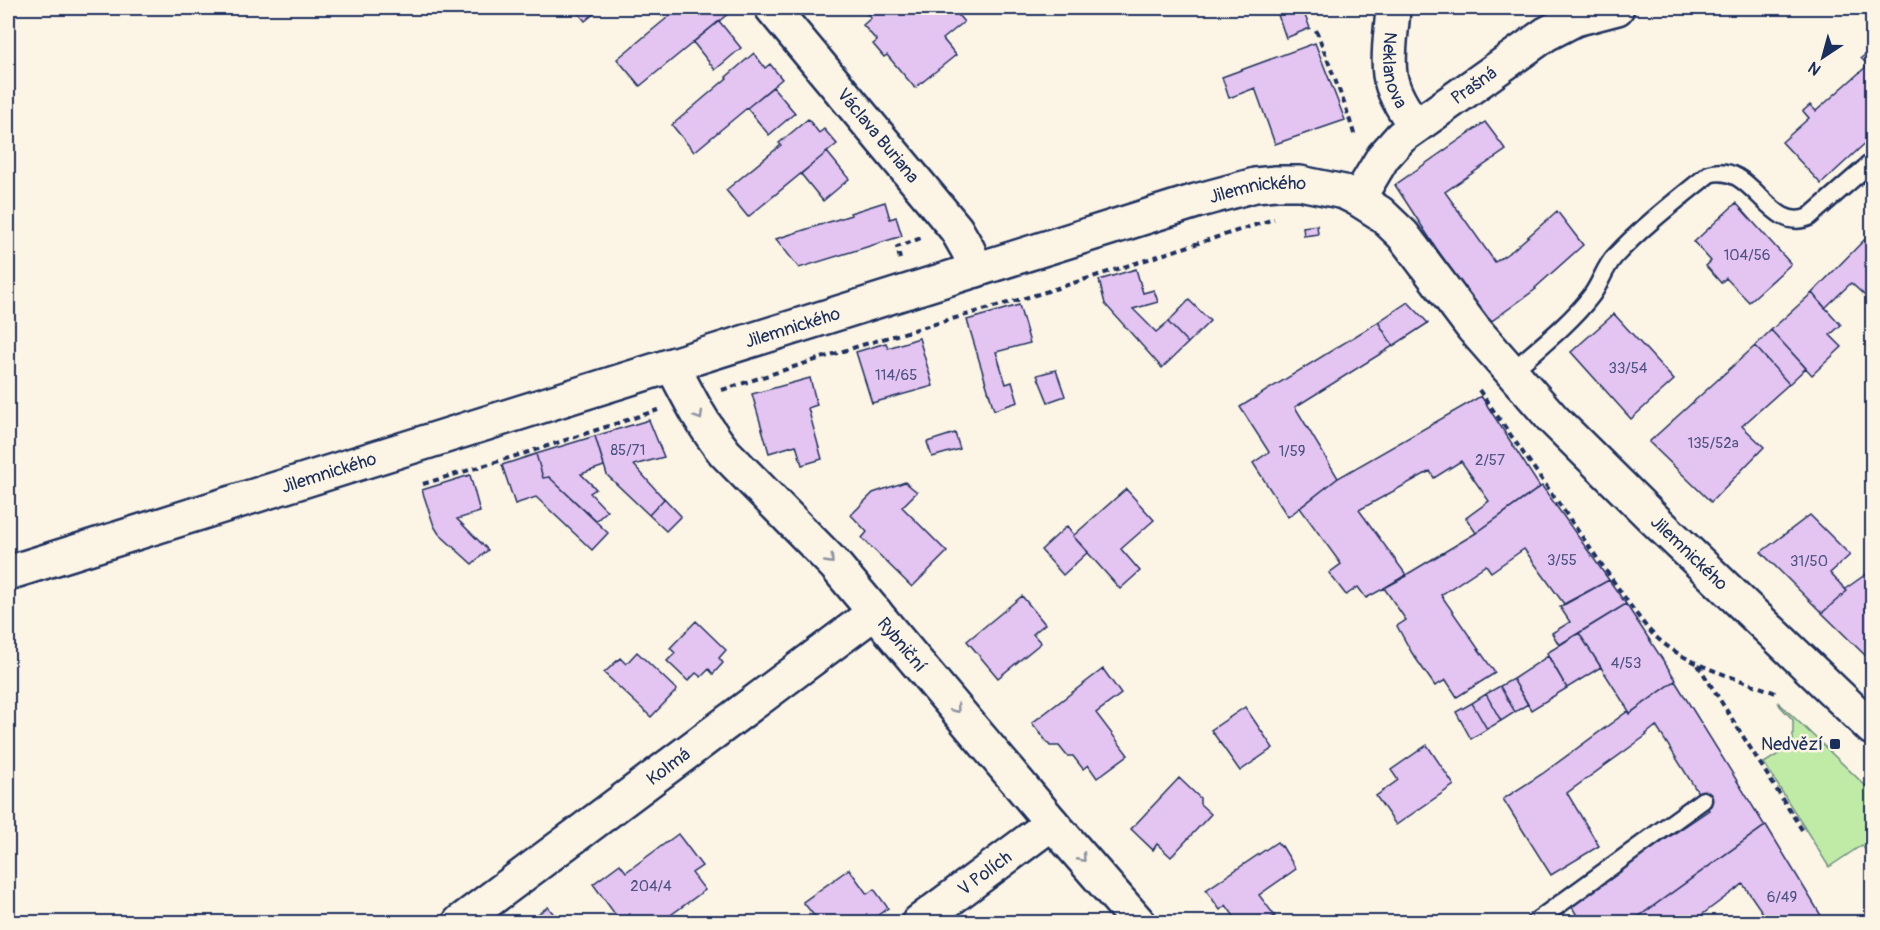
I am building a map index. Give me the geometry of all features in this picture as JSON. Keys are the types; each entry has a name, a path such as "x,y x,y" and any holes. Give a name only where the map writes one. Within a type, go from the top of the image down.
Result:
{"street":[{"name":"Václava Buriana","path":"772,8 956,229 976,270"},
{"name":"Neklanova","path":"1393,8 1390,75 1399,100 1416,126"},
{"name":"Prašná","path":"1358,199 1383,157 1416,126 1546,34 1575,19 1617,8"},
{"name":"Jilemnického","path":"8,573 1196,201 1255,185 1300,183 1335,190 1358,199 1388,219 1403,235 1473,328 1553,419 1872,728"},
{"name":"Rybniční","path":"672,364 712,437 725,453 835,565 1138,922"},
{"name":"Kolmá","path":"460,922 875,612"},
{"name":"V Polích","path":"919,922 1052,823"}],"lane":[{"path":"1511,372 1584,305 1616,255 1709,174 1719,170 1731,173 1742,179 1785,218 1799,222 1809,217 1872,162"},
{"path":"1535,922 1703,800"}],"path":[{"path":"1316,30 1346,108 1358,147"},
{"path":"423,483 532,451 862,345 1052,290 1280,217"},
{"path":"1478,387 1654,636 1672,650 1697,664 1778,694"},
{"path":"1697,664 1804,833"}],"green space":[{"path":"1778,702 1872,792 1869,805 1872,815 1872,861 1862,845 1829,867 1764,763 1793,745 1793,720"}],"building":[{"path":"574,8 601,8 585,21"},
{"path":"676,8 724,8 729,13 640,86 617,59 673,13 671,11"},
{"path":"862,8 952,8 964,22 943,39 956,55 915,88 887,55 884,57 873,44 877,41 863,25 871,18"},
{"path":"1262,8 1302,8 1310,28 1286,38 1276,9 1264,13"},
{"path":"719,21 741,48 715,70 693,42"},
{"path":"1315,43 1345,120 1275,144 1255,88 1229,98 1222,77"},
{"path":"1869,52 1872,56 1872,137 1821,184 1782,142 1809,118 1803,111 1810,105 1816,111 1868,65 1861,58"},
{"path":"754,53 765,68 770,64 782,79 694,152 672,125"},
{"path":"773,87 795,113 769,135 747,108"},
{"path":"808,119 819,133 824,129 837,144 748,217 726,190 781,145 779,143"},
{"path":"1485,122 1506,150 1445,192 1495,262 1513,250 1557,211 1583,245 1536,289 1489,323 1395,185"},
{"path":"827,152 849,179 823,201 801,174"},
{"path":"885,202 890,219 896,217 902,236 799,268 776,239 851,215 850,213"},
{"path":"1736,203 1791,264 1749,302 1726,278 1721,283 1706,266 1711,261 1694,242"},
{"path":"1317,225 1318,234 1304,236 1303,227"},
{"path":"1872,232 1872,302 1851,283 1825,308 1812,293"},
{"path":"1136,269 1143,293 1154,290 1158,302 1133,309 1156,332 1168,322 1188,343 1162,368 1105,304 1099,280"},
{"path":"1812,293 1841,325 1830,335 1842,347 1812,375 1771,330"},
{"path":"1189,300 1210,321 1188,343 1168,322"},
{"path":"1408,302 1428,323 1393,346 1378,322"},
{"path":"1019,305 1030,343 996,352 1006,384 1012,382 1018,402 994,410 967,320"},
{"path":"1614,314 1674,380 1631,419 1571,352"},
{"path":"1378,322 1393,346 1295,407 1338,478 1288,517 1253,463 1269,452 1240,407"},
{"path":"1771,330 1806,368 1789,384 1755,346"},
{"path":"919,338 933,386 872,403 856,352 886,343 888,348"},
{"path":"1755,346 1789,384 1742,426 1764,447 1711,502 1649,442"},
{"path":"1056,370 1065,396 1048,402 1037,375"},
{"path":"810,378 817,405 808,408 822,459 802,465 796,445 769,453 752,394"},
{"path":"1481,396 1540,487 1476,533 1466,518 1489,501 1461,461 1434,478 1430,471 1359,510 1407,576 1366,598 1358,587 1346,595 1329,573 1341,564 1300,508 1338,478"},
{"path":"649,420 664,457 634,465 664,499 649,515 607,475 595,436"},
{"path":"955,433 960,449 932,457 927,442"},
{"path":"595,436 604,466 581,474 596,489 590,493 607,511 596,521 549,477 543,478 536,454"},
{"path":"536,454 543,478 549,477 608,533 592,550 536,497 515,504 502,465"},
{"path":"470,475 480,512 457,519 488,550 472,564 439,534 422,490"},
{"path":"905,482 917,492 902,507 947,552 912,587 862,538 867,532 851,515 873,493"},
{"path":"1542,486 1609,580 1564,604 1524,549 1491,572 1486,565 1441,595 1495,673 1457,697 1446,680 1435,686 1412,653 1397,626 1406,620 1384,588 1476,533"},
{"path":"1126,489 1154,520 1121,549 1140,571 1120,589 1073,536"},
{"path":"664,498 681,516 666,531 649,515"},
{"path":"1810,515 1850,555 1830,573 1847,591 1822,613 1761,552"},
{"path":"1067,526 1088,552 1063,575 1041,550"},
{"path":"1872,570 1872,662 1822,613 1847,591 1845,589"},
{"path":"1609,580 1626,604 1559,645 1552,633 1570,622 1560,607"},
{"path":"1022,596 1045,624 1033,634 1041,643 998,678 967,641"},
{"path":"1626,604 1676,680 1630,713 1579,633"},
{"path":"696,621 726,650 719,658 723,663 713,674 709,669 701,677 696,673 688,681 667,661 675,653 670,648"},
{"path":"1579,633 1601,667 1567,688 1547,653"},
{"path":"637,652 677,690 651,717 604,673 620,658 626,664"},
{"path":"1548,656 1567,688 1531,710 1513,679"},
{"path":"1103,669 1121,694 1096,713 1128,755 1097,778 1088,765 1083,769 1073,756 1067,756 1059,746 1050,746 1032,723"},
{"path":"1513,679 1528,704 1515,712 1500,686"},
{"path":"1675,681 1765,826 1631,922 1581,922 1570,904 1709,810 1656,726 1567,793 1599,846 1551,875 1503,799 1542,774 1628,711 1629,714"},
{"path":"1500,686 1515,712 1501,721 1486,694"},
{"path":"1486,694 1501,721 1487,729 1472,703"},
{"path":"1472,703 1487,729 1471,739 1456,712"},
{"path":"1245,707 1273,748 1240,771 1211,730"},
{"path":"1427,745 1454,785 1396,825 1376,796 1398,780 1391,770"},
{"path":"1179,778 1200,798 1200,804 1211,814 1171,857 1157,844 1153,850 1131,829"},
{"path":"1766,825 1825,922 1769,922 1743,884 1692,922 1631,922"},
{"path":"678,834 702,866 692,873 705,890 661,922 635,922 629,914 620,921 593,884 620,864 626,872"},
{"path":"1277,842 1296,869 1259,895 1275,916 1265,922 1238,922 1226,905 1220,910 1206,890"},
{"path":"849,869 867,894 874,889 888,908 868,922 816,922 814,920 816,918 803,902"},
{"path":"548,907 560,922 526,922"}],"place":[{"name":"Nedvězí","path":"1835,744"}]}
